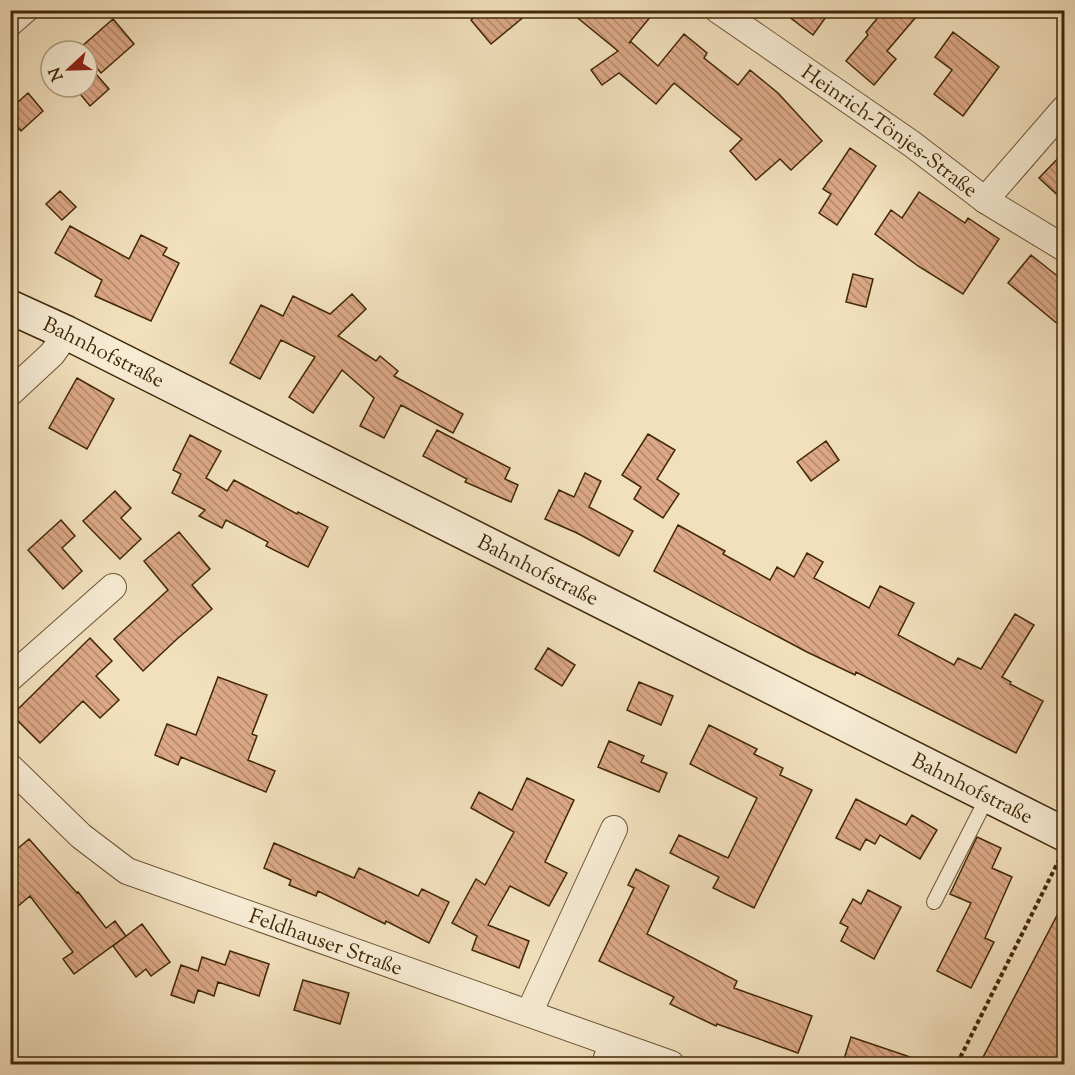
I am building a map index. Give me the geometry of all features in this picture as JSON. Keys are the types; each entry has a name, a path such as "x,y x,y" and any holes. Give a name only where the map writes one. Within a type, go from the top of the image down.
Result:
{"street":[{"path":"10,23 25,10"},
{"name":"Heinrich-Tönjes-Straße","path":"718,10 912,144 986,200 1065,248"},
{"path":"986,200 1065,109"},
{"name":"Bahnhofstraße","path":"10,307 67,333 989,794 1063,844"},
{"path":"10,393 52,354 67,333"},
{"path":"10,678 113,587"},
{"name":"Feldhauser Straße","path":"10,767 81,836 127,871 529,1013 608,1054 671,1065"},
{"path":"529,1013 614,829"}],"lane":[{"path":"934,902 989,794"}],"path":[{"path":"957,1065 1063,844"}],"building":[{"path":"483,10 532,10 491,44 471,20"},
{"path":"568,10 656,10 629,43 631,42 658,66 684,34 707,53 704,58 738,85 750,70 778,93 822,141 791,170 780,159 756,180 730,151 742,139 674,83 656,104 619,73 602,85 591,70 618,51"},
{"path":"780,10 831,10 813,35"},
{"path":"884,10 922,10 887,51 896,59 874,85 846,61 868,35 866,32"},
{"path":"113,19 134,44 101,73 99,71 99,39 90,39"},
{"path":"953,32 999,67 963,116 934,94 952,70 935,57"},
{"path":"99,78 109,89 99,98"},
{"path":"28,93 43,111 21,131 10,119 10,109"},
{"path":"84,99 98,99 90,106"},
{"path":"850,148 876,166 837,225 819,213 831,194 823,189"},
{"path":"1065,151 1065,202 1039,178"},
{"path":"60,191 76,207 62,220 46,204"},
{"path":"919,192 965,223 968,218 999,239 963,294 918,266 875,234 891,210 902,218"},
{"path":"70,226 129,259 141,235 167,248 163,255 179,263 151,321 95,296 102,280 55,253"},
{"path":"1031,255 1065,282 1065,330 1008,283"},
{"path":"853,274 873,279 866,307 846,302"},
{"path":"352,294 366,309 338,336 376,361 380,356 398,371 394,376 463,414 453,433 401,405 384,438 360,426 374,398 342,370 313,413 289,397 315,357 281,340 260,379 230,363 261,305 283,316 293,296 330,314"},
{"path":"77,378 114,399 87,449 49,428"},
{"path":"437,430 510,468 505,479 518,485 511,502 465,482 467,479 423,456"},
{"path":"648,434 675,450 657,479 679,494 663,518 634,499 641,487 622,475"},
{"path":"190,435 221,451 206,478 227,491 234,480 297,514 298,512 328,527 308,567 266,546 268,542 226,520 222,528 199,516 205,510 172,493 181,474 173,470"},
{"path":"826,441 839,460 811,481 797,462"},
{"path":"585,473 601,481 589,507 633,531 619,556 545,519 559,490 574,497"},
{"path":"115,491 131,508 121,518 141,539 120,559 83,521"},
{"path":"61,520 75,536 62,548 82,571 63,589 28,550"},
{"path":"678,525 725,551 723,554 770,580 777,567 794,577 807,553 823,562 814,578 869,608 880,586 914,603 898,635 954,665 958,658 981,669 1015,614 1034,625 1002,677 1011,682 1010,684 1043,701 1016,753 856,672 855,675 807,652 654,571"},
{"path":"179,532 210,569 192,585 212,609 143,671 114,639 168,590 144,561"},
{"path":"90,638 112,661 96,676 119,700 100,718 83,701 40,743 12,715"},
{"path":"548,648 575,665 562,686 535,669"},
{"path":"218,677 267,695 252,734 257,736 248,760 275,771 266,792 181,757 178,765 155,755 167,724 196,735"},
{"path":"639,682 673,696 661,725 627,710"},
{"path":"709,725 757,749 754,754 783,768 780,775 812,790 754,908 713,888 719,877 670,853 679,835 728,858 757,798 690,764"},
{"path":"609,741 644,756 641,762 667,773 659,792 598,767"},
{"path":"527,778 574,800 545,862 567,873 549,906 510,886 488,925 529,941 519,968 472,950 477,936 452,923 476,879 485,885 514,832 471,808 479,792 512,810"},
{"path":"856,799 906,825 912,815 937,830 920,859 880,835 875,844 866,839 860,850 836,838"},
{"path":"977,837 1001,848 992,868 1012,877 985,938 994,942 971,988 937,971 971,903 950,894"},
{"path":"29,839 78,892 106,928 115,921 126,936 74,974 63,959 73,952 30,896 10,913 10,855"},
{"path":"274,843 354,878 359,868 418,896 422,889 449,902 429,943 318,891 316,896 289,885 291,880 264,868"},
{"path":"636,869 669,886 647,934 737,981 734,988 812,1016 798,1053 717,1024 716,1026 670,1004 674,997 599,961 634,888 628,885"},
{"path":"868,890 901,907 874,959 841,941 848,927 840,923 853,899 861,904"},
{"path":"1065,900 1065,1065 979,1065"},
{"path":"142,924 170,962 151,976 146,969 136,977 113,946"},
{"path":"230,951 269,964 259,996 218,982 214,996 198,990 194,1003 171,995 181,965 198,971 202,957 225,965"},
{"path":"303,980 349,993 340,1024 294,1010"},
{"path":"851,1037 922,1061 922,1065 842,1065"}]}
